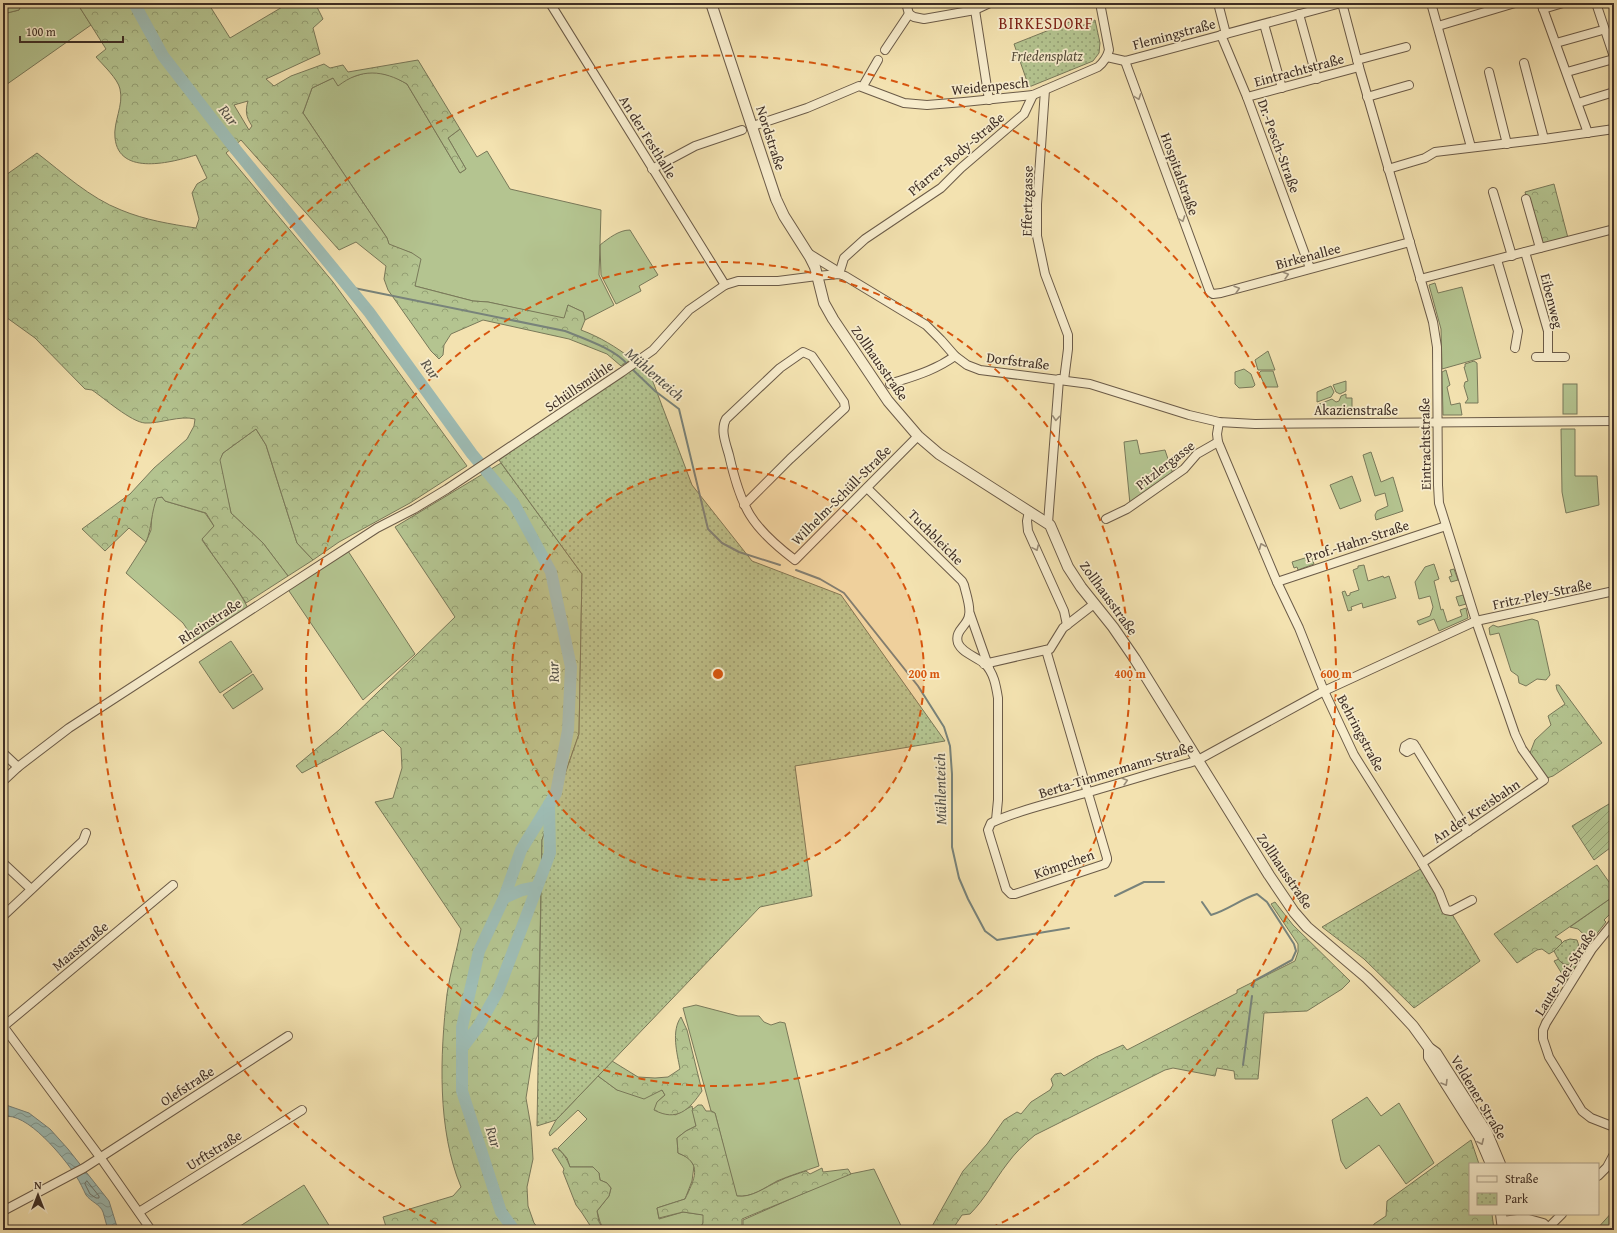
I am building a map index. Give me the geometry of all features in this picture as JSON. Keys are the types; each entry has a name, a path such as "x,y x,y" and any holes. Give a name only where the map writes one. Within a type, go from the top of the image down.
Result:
{"street":[{"name":"An der Festhalle","path":"550,3 725,285"},
{"name":"Nordstraße","path":"711,3 778,204 808,253 817,276"},
{"path":"906,3 909,14 914,17 924,19 975,10 990,3"},
{"path":"1100,3 1108,43 1107,57"},
{"name":"Dr.-Pesch-Straße","path":"1218,3 1224,34 1310,268"},
{"name":"Flemingstraße","path":"1107,57 1125,61 1342,3"},
{"name":"Eintrachtstraße","path":"1342,3 1367,97 1410,242 1435,334 1437,347 1438,495 1446,526 1476,621 1515,734 1522,748 1544,780"},
{"path":"1431,3 1471,147"},
{"path":"1438,26 1515,3"},
{"path":"1563,3 1542,6 1588,133"},
{"path":"1567,72 1612,59 1596,3"},
{"path":"975,10 989,100"},
{"path":"885,50 909,14"},
{"path":"1299,14 1317,79"},
{"path":"1264,24 1282,88"},
{"path":"1556,43 1599,32"},
{"name":"Eintrachtstraße","path":"1247,97 1317,79 1406,47"},
{"name":"Weidenpesch","path":"863,86 893,100 915,105 989,100 1033,95 1098,67 1107,57"},
{"path":"752,126 807,108 853,88 863,86 878,60"},
{"name":"Hospitalstraße","path":"1125,61 1208,290 1213,294"},
{"path":"1524,63 1544,139"},
{"path":"1488,72 1507,144"},
{"path":"1367,97 1409,85"},
{"name":"Effertzgasse","path":"1045,90 1037,204 1037,236 1045,274 1068,335 1068,345 1061,379 1048,524"},
{"path":"1578,102 1614,92"},
{"name":"Pfarrer-Rody-Straße","path":"839,274 844,258 865,239 941,188 961,168 1024,114 1033,95"},
{"path":"1388,169 1425,158 1435,152 1507,144 1614,128"},
{"name":"Nordstraße","path":"652,169 696,146 742,130"},
{"path":"1493,192 1512,256"},
{"path":"1526,199 1540,248"},
{"path":"1420,279 1614,229"},
{"name":"Birkenallee","path":"1213,294 1410,242"},
{"name":"Eibenweg","path":"1526,252 1548,331 1548,357"},
{"name":"Dorfstraße","path":"808,253 834,269 839,274 856,282 926,325 955,356 967,365 980,370 1018,376 1061,379 1090,384 1190,415 1219,422"},
{"path":"1497,260 1518,331 1515,348"},
{"path":"817,276 839,274"},
{"name":"Schüllsmühle","path":"438,494 519,442 653,350 689,310 725,285 738,280 778,281 817,276"},
{"name":"Zollhausstraße","path":"817,276 824,302 833,319 888,401 918,436 939,454 1029,511 1048,524 1052,529 1073,574 1117,633 1269,875 1294,912 1307,927 1335,952"},
{"name":"Wilhelm-Schüll-Straße","path":"744,505 790,459 844,411 845,405 812,356 803,352 780,368 724,423 725,439 733,474 744,505 756,525 766,536 795,560 918,436"},
{"path":"890,384 931,371 955,356"},
{"path":"1536,357 1565,358"},
{"name":"Akazienstraße","path":"1219,422 1256,424 1614,421"},
{"name":"Behringstraße","path":"1219,422 1217,434 1218,442 1277,582 1299,628 1324,691 1354,755 1422,863 1439,892 1446,910 1451,911 1472,900"},
{"name":"Pitzlergasse","path":"1106,519 1127,509 1184,469 1197,454 1218,442"},
{"name":"Tuchbleiche","path":"867,488 962,581 970,614 986,664 995,683 998,708 998,800 996,820"},
{"name":"Rheinstraße","path":"3,781 18,767 69,728 376,528 414,509 438,494"},
{"path":"1029,511 1027,521 1028,531 1064,611 1067,625"},
{"name":"Prof.-Hahn-Straße","path":"1277,582 1446,526"},
{"name":"Fritz-Pley-Straße","path":"1476,621 1614,591"},
{"path":"986,664 1046,650 1052,647 1063,628 1094,604"},
{"name":"Tuchbleiche","path":"970,614 959,632 959,644 966,652 986,664"},
{"name":"Berta-Timmermann-Straße","path":"996,820 1198,760 1324,691 1476,621"},
{"name":"Kömpchen","path":"996,820 991,823 989,827 990,837 1006,889 1011,894 1015,894 1106,862 1107,858 1046,650"},
{"path":"1416,747 1468,832"},
{"path":"3,753 18,767"},
{"name":"An der Kreisbahn","path":"1422,863 1544,780"},
{"path":"3,916 83,841 86,833"},
{"path":"3,863 31,889"},
{"name":"Maasstraße","path":"3,1026 173,885"},
{"name":"Laute-Dei-Straße","path":"1614,922 1592,949 1567,987 1543,1030 1545,1050 1582,1111 1591,1118 1614,1127"},
{"name":"Veldener Straße","path":"1335,952 1367,978 1413,1026 1429,1048 1436,1053 1487,1133 1500,1163"},
{"path":"3,1026 100,1157 151,1230"},
{"name":"Olefstraße","path":"3,1211 84,1168 288,1036"},
{"name":"Veldener Straße","path":"1429,1048 1429,1057 1478,1136 1491,1163"},
{"name":"Urftstraße","path":"139,1212 302,1110"},
{"path":"1599,1175 1607,1167 1614,1154"},
{"path":"1507,1222 1524,1228 1548,1229 1561,1215"}],"green space":[{"path":"3,3 22,3 19,10 3,14"},
{"path":"22,3 77,3 91,25 3,87 3,14 19,10"},
{"path":"77,3 208,3 230,38 289,3 315,3 323,19 313,28 320,54 266,79 274,86 291,76 324,64 330,68 343,65 348,72 418,60 460,129 448,138 466,169 460,173 407,84 398,79 372,73 355,76 338,86 333,78 312,88 303,113 387,238 389,244 412,253 421,259 415,286 473,301 488,302 564,318 568,305 583,312 585,320 581,330 608,343 632,359 621,366 607,354 569,339 483,320 451,334 444,345 443,355 439,359 431,351 388,290 384,279 386,266 356,242 339,250 241,140 226,153 333,282 467,466 410,503 339,542 313,560 297,543 266,445 256,429 223,453 220,460 231,513 263,543 288,576 246,603 202,539 214,526 206,513 165,501 162,497 157,498 155,503 146,542 129,528 105,551 82,529 130,494 154,468 187,439 194,426 195,419 183,418 145,423 132,419 92,390 85,389 35,338 3,315 3,177 37,153 88,192 110,205 148,219 196,228 199,219 192,193 197,184 207,178 196,155 174,161 148,164 136,162 126,158 119,150 115,138 115,132 121,101 120,89 113,77 96,57 106,49","holes":["248,101 246,111 248,120 252,126 249,130 234,105"]},
{"name":"Friedensplatz","path":"1095,20 1100,43 1099,53 1093,61 1029,87 1014,44 1072,21 1075,29"},
{"path":"376,72 393,76 407,84 460,173 466,169 448,138 460,129 477,157 487,151 510,189 601,210 599,275 614,305 585,320 583,312 568,305 565,319 488,302 473,301 415,286 412,253 389,245 387,238 303,113 312,88 333,78 346,79 365,73"},
{"path":"1554,184 1568,238 1540,245 1525,192"},
{"path":"630,230 658,275 639,286 641,291 616,304 601,275 600,245 618,233"},
{"path":"1435,283 1438,293 1462,287 1481,358 1442,369 1441,329 1429,285"},
{"path":"1268,351 1275,370 1258,370 1255,360"},
{"path":"644,358 692,485 752,561 841,595 945,741 795,766 812,896 760,907 556,1120 537,1126 542,840 579,734 582,574 499,460"},
{"path":"1474,361 1477,363 1478,403 1465,403 1468,399 1464,386 1465,382 1468,381 1464,367 1465,364"},
{"path":"1244,369 1251,374 1255,385 1253,387 1239,388 1235,384 1235,372"},
{"path":"1446,370 1450,385 1447,387 1451,405 1460,403 1462,415 1443,415 1442,372"},
{"path":"1261,371 1273,371 1278,387 1265,386 1259,373"},
{"path":"1346,381 1346,391 1340,394 1336,392 1333,385"},
{"path":"1563,384 1577,384 1577,414 1563,414"},
{"path":"1331,386 1334,392 1331,397 1317,402 1317,392"},
{"path":"1346,394 1346,398 1352,398 1352,411 1350,413 1323,413 1321,409 1317,408 1317,405 1332,399 1336,402 1339,401 1341,396"},
{"path":"256,429 266,445 297,543 313,560 288,576 263,543 231,513 219,460 223,453"},
{"path":"1561,429 1575,429 1575,476 1597,476 1599,505 1566,513 1562,492"},
{"path":"1137,440 1140,454 1165,450 1173,474 1130,504 1124,442"},
{"path":"1371,452 1381,482 1393,477 1403,511 1376,520 1375,515 1377,511 1388,506 1385,493 1375,496 1363,455"},
{"path":"501,463 582,574 579,734 542,840 538,1035 535,1041 526,1098 531,1127 533,1159 527,1187 528,1206 534,1223 540,1230 387,1230 383,1217 453,1196 461,1187 453,1165 444,1117 442,1067 447,994 461,929 375,802 393,798 402,768 401,748 383,730 302,773 296,766 339,730 455,617 395,527"},
{"path":"1352,476 1361,501 1340,509 1330,485"},
{"path":"157,497 162,497 165,501 205,513 214,526 202,540 232,581 248,608 195,641 183,623 126,573 146,542 151,530 152,510"},
{"path":"348,551 415,654 363,700 287,588"},
{"path":"1308,557 1309,559 1312,558 1314,564 1298,570 1297,567 1294,568 1292,562"},
{"path":"1434,564 1439,579 1434,581 1441,610 1443,609 1447,622 1462,616 1460,610 1466,608 1468,618 1439,631 1434,619 1419,625 1417,621 1430,616 1433,607 1430,596 1419,599 1415,582 1425,567"},
{"path":"1364,565 1368,581 1383,576 1384,578 1389,576 1396,598 1363,608 1362,603 1351,607 1352,610 1348,611 1342,592 1345,591 1347,596 1350,595 1350,593 1359,590 1353,570 1358,568 1358,566"},
{"path":"1454,569 1458,580 1451,582 1449,577 1452,576 1450,570"},
{"path":"1463,595 1466,604 1459,606 1456,597"},
{"path":"1532,619 1538,621 1550,675 1546,680 1537,679 1526,686 1519,683 1518,676 1511,671 1499,633 1490,635 1489,628 1493,625 1498,627"},
{"path":"231,641 252,672 220,693 199,662"},
{"path":"253,674 263,689 233,709 223,695"},
{"path":"1556,685 1559,685 1602,743 1553,776 1544,779 1528,758 1535,740 1551,725 1548,716 1565,704 1557,690"},
{"path":"1614,801 1614,845 1594,860 1572,826"},
{"path":"1597,865 1614,889 1614,896 1555,937 1561,940 1562,943 1554,951 1549,954 1542,949 1537,950 1517,963 1494,934"},
{"path":"1424,867 1480,961 1414,1008 1364,959 1322,927"},
{"path":"1614,896 1614,910 1604,920 1606,922 1591,941 1578,929 1570,927"},
{"path":"1275,902 1293,925 1350,981 1342,989 1307,1011 1264,1013 1258,1079 1235,1079 1234,1071 1217,1068 1215,1076 1173,1068 1165,1070 1035,1135 1013,1156 970,1214 962,1215 952,1230 930,1230 963,1171 987,1144 1004,1120 1017,1112 1021,1114 1031,1102 1050,1090 1053,1085 1051,1079 1055,1074 1061,1073 1064,1076 1096,1057 1123,1045 1127,1050 1237,993 1237,990 1295,961 1298,952 1298,944 1271,904"},
{"path":"1570,939 1577,940 1579,953 1572,964 1565,964 1559,960 1554,951 1564,941"},
{"path":"1580,951 1585,953 1567,982 1554,961 1559,959 1563,964 1576,960"},
{"path":"696,1005 738,1016 759,1016 764,1022 771,1025 780,1022 785,1023 819,1166 777,1181 753,1194 736,1196 715,1113 711,1111 683,1008"},
{"path":"681,1017 687,1030 702,1091 687,1109 676,1114 669,1115 662,1113 654,1110 657,1102 665,1095 662,1090 644,1099 617,1090 598,1076 612,1061 638,1077 668,1077 680,1069 675,1035"},
{"path":"598,1076 617,1090 662,1090 665,1095 657,1102 675,1115 692,1106 696,1126 677,1138 678,1153 689,1158 694,1166 692,1181 685,1199 657,1208 659,1219 683,1212 704,1215 703,1223 699,1230 604,1230 597,1211 609,1196 611,1188 607,1183 600,1180 599,1173 593,1167 570,1167 567,1158 558,1148 587,1119 578,1110 550,1136 549,1133 556,1120"},
{"path":"1367,1097 1381,1116 1399,1103 1434,1163 1406,1184 1379,1145 1346,1169 1341,1161 1332,1120"},
{"path":"698,1105 702,1105 706,1111 715,1113 737,1196 753,1194 782,1180 806,1171 810,1174 822,1168 823,1172 848,1169 851,1174 742,1219 742,1230 699,1230 703,1223 703,1215 683,1212 659,1218 657,1208 685,1199 694,1179 694,1167 691,1162 686,1157 678,1153 677,1138 696,1126 692,1110"},
{"path":"1471,1140 1479,1163 1469,1163 1469,1215 1492,1215 1494,1230 1371,1230 1374,1224 1386,1216 1387,1201"},
{"path":"555,1148 560,1151 568,1161 570,1167 593,1167 599,1173 600,1180 607,1183 611,1188 609,1196 597,1211 599,1222 604,1230 593,1230 576,1205 563,1172 564,1169 552,1150"},
{"path":"874,1169 903,1230 743,1230 743,1220 845,1175"},
{"path":"304,1185 330,1227 318,1230 234,1230"},
{"path":"1614,1210 1614,1224 1608,1230 1596,1230"}],"water":[{"path":"6,1105 29,1113 50,1129 68,1149 109,1201 118,1230 108,1230 102,1209 86,1195 71,1168 44,1138 23,1121 12,1117 3,1117 3,1106"}],"waterway":[{"name":"Rur","path":"134,3 163,56 236,150 369,312 472,454 514,504 551,572 571,667 568,730 556,793 521,850 504,898 479,951 462,1027 462,1091 501,1212 514,1230"},
{"name":"Mühlenteich","path":"349,287 565,331 608,349 628,365"},
{"name":"Mühlenteich","path":"631,368 655,391 679,409 708,529 722,543 739,552 780,565"},
{"name":"Mühlenteich","path":"796,570 820,579 844,593 918,686 944,727 950,746 952,774 952,847 959,878 985,931 997,940 1069,928"},
{"name":"Rur","path":"462,1048 478,1027 498,991 550,853 549,804"},
{"name":"Mühlenteich","path":"1115,896 1144,882 1164,882"},
{"name":"Rur","path":"504,898 522,890 537,887"},
{"name":"Mühlenteich","path":"1202,902 1211,915 1257,894 1267,902 1294,944 1296,951 1292,960 1254,981 1253,987"},
{"name":"Mühlenteich","path":"1243,1065 1252,996"}],"district":[{"name":"BIRKESDORF","path":"1046,23"}]}
